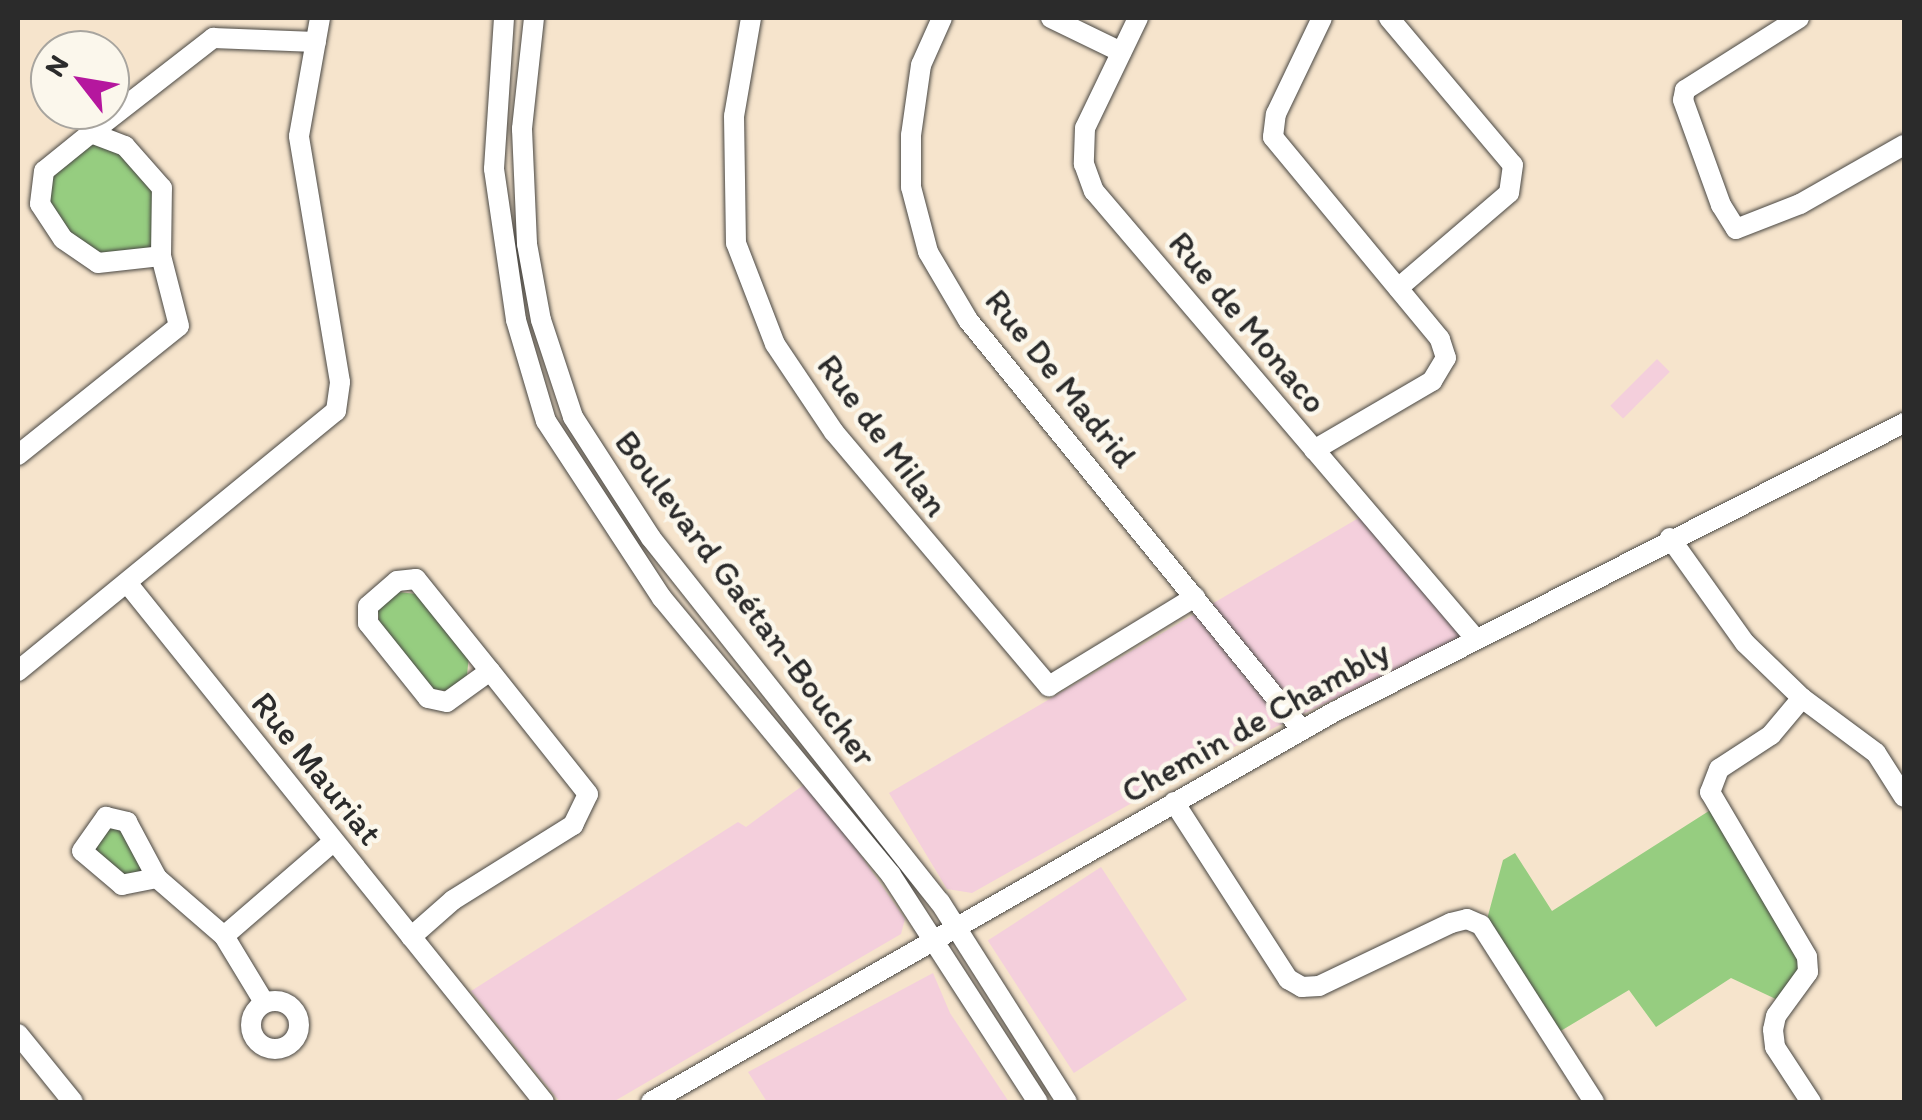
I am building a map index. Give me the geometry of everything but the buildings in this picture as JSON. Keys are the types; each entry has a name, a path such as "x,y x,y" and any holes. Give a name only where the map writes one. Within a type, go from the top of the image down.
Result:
{"street":[{"path":"18,670 336,411 340,382 299,136 320,18"},
{"name":"Boulevard Gaétan-Boucher","path":"504,18 494,169 516,320 546,421 628,552 871,849 1038,1102"},
{"name":"Boulevard Gaétan-Boucher","path":"534,18 522,129 526,244 540,320 574,416 651,538 956,927 1066,1102"},
{"name":"Rue de Milan","path":"751,18 734,116 736,244 775,344 834,432 1049,686 1196,597"},
{"name":"Rue De Madrid","path":"942,18 921,65 911,135 911,187 928,252 968,320 1302,730"},
{"path":"1050,18 1122,52"},
{"name":"Rue de Monaco","path":"1138,18 1085,128 1084,164 1094,191 1474,638"},
{"path":"1314,450 1432,381 1446,358 1440,340 1273,137 1276,114 1322,18"},
{"path":"1389,18 1513,165 1509,193 1398,288"},
{"path":"1799,18 1685,90 1683,100 1720,205 1736,229 1800,204 1904,145"},
{"path":"161,256 98,263 63,239 40,204 44,171 214,38 316,42"},
{"path":"18,453 178,326 161,256 162,188 125,146 91,134"},
{"name":"Chemin de Chambly","path":"651,1102 1302,730 1670,538 1904,423"},
{"path":"1670,538 1745,643 1802,698 1876,753 1904,797"},
{"path":"411,938 453,900 573,825 588,794 490,671 416,579 396,581 368,606 368,623 428,698 447,702 490,671"},
{"name":"Rue Mauriat","path":"128,584 544,1102"},
{"path":"1802,698 1770,735 1719,769 1710,792 1807,957 1808,972 1781,1007 1772,1030 1775,1047 1812,1102"},
{"path":"1174,802 1288,979 1302,987 1319,986 1451,922 1467,919 1482,925 1594,1102"},
{"path":"224,936 334,842"},
{"path":"156,878 224,936 264,1002"},
{"path":"18,1034 73,1102"}],"shaded area":[{"path":"1657,359 1670,372 1623,418 1610,406"},
{"path":"1362,516 1466,636 1219,754 972,893 947,889 889,793"},
{"path":"809,781 905,919 901,934 613,1102 560,1102 471,991 738,822 746,827"},
{"path":"1101,867 1187,1000 1074,1073 988,941"},
{"path":"933,973 950,1013 1009,1102 767,1102 748,1072"}],"green space":[{"path":"91,133 125,146 162,188 161,256 98,263 40,205 44,171"},
{"path":"398,592 417,594 469,655 467,675 449,691 431,689 380,628 378,610"},
{"path":"1712,809 1805,972 1780,1001 1731,978 1656,1027 1629,990 1559,1032 1486,923 1503,860 1515,853 1552,911"},
{"path":"109,821 124,828 152,875 122,881 87,851"}]}
